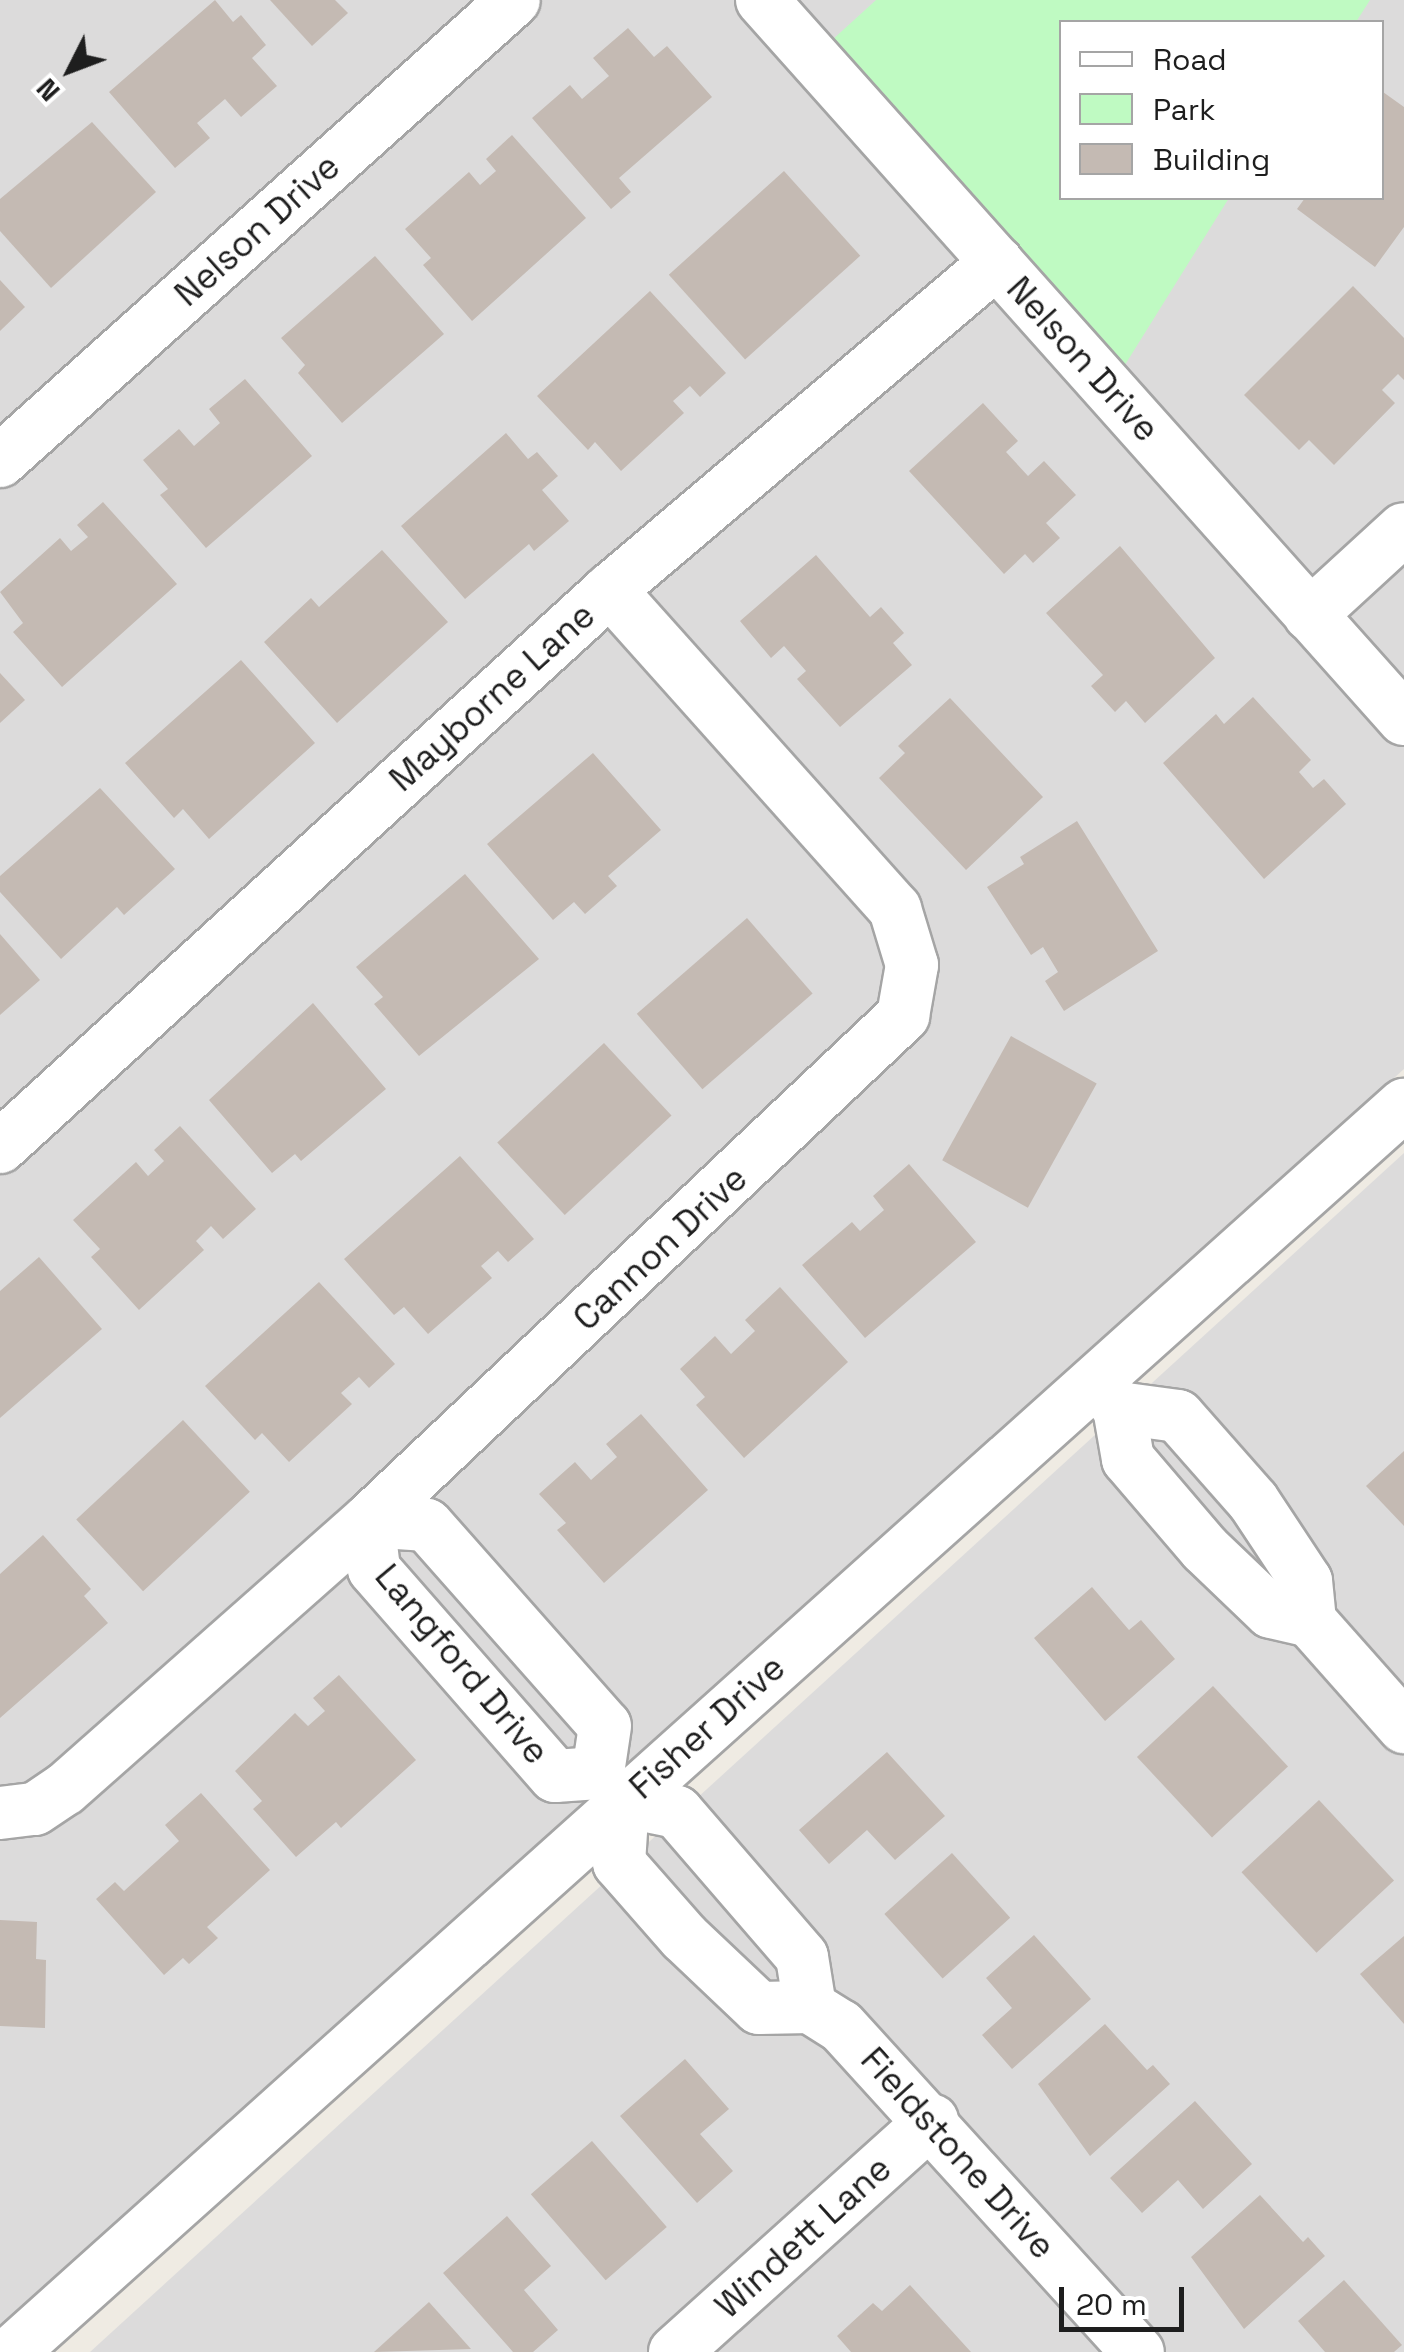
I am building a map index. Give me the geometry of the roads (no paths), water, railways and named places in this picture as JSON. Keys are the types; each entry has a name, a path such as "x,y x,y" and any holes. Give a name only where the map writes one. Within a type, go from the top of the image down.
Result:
{"street":[{"name":"Nelson Drive","path":"0,461 514,0"},
{"name":"Nelson Drive","path":"762,0 1404,719"},
{"name":"Mayborne Lane","path":"0,1147 610,590 997,262"},
{"path":"1310,616 1404,529"},
{"name":"Cannon Drive","path":"0,1813 34,1808 65,1788 368,1522 878,1044 903,1016 911,990 907,936 894,909 610,590"},
{"name":"Fisher Drive","path":"12,2352 611,1787 1108,1395 1404,1104"},
{"path":"1108,1395 1128,1460 1205,1549 1271,1612 1310,1621 1401,1718"},
{"name":"Langford Drive","path":"368,1522 426,1526 605,1726 611,1787 555,1776 374,1569 368,1522"},
{"path":"611,1787 677,1812 802,1956 810,2007 759,2008 684,1937 620,1863 611,1787"},
{"name":"Fieldstone Drive","path":"810,2007 841,2026 1138,2352"},
{"name":"Windett Lane","path":"675,2352 932,2122"}]}
